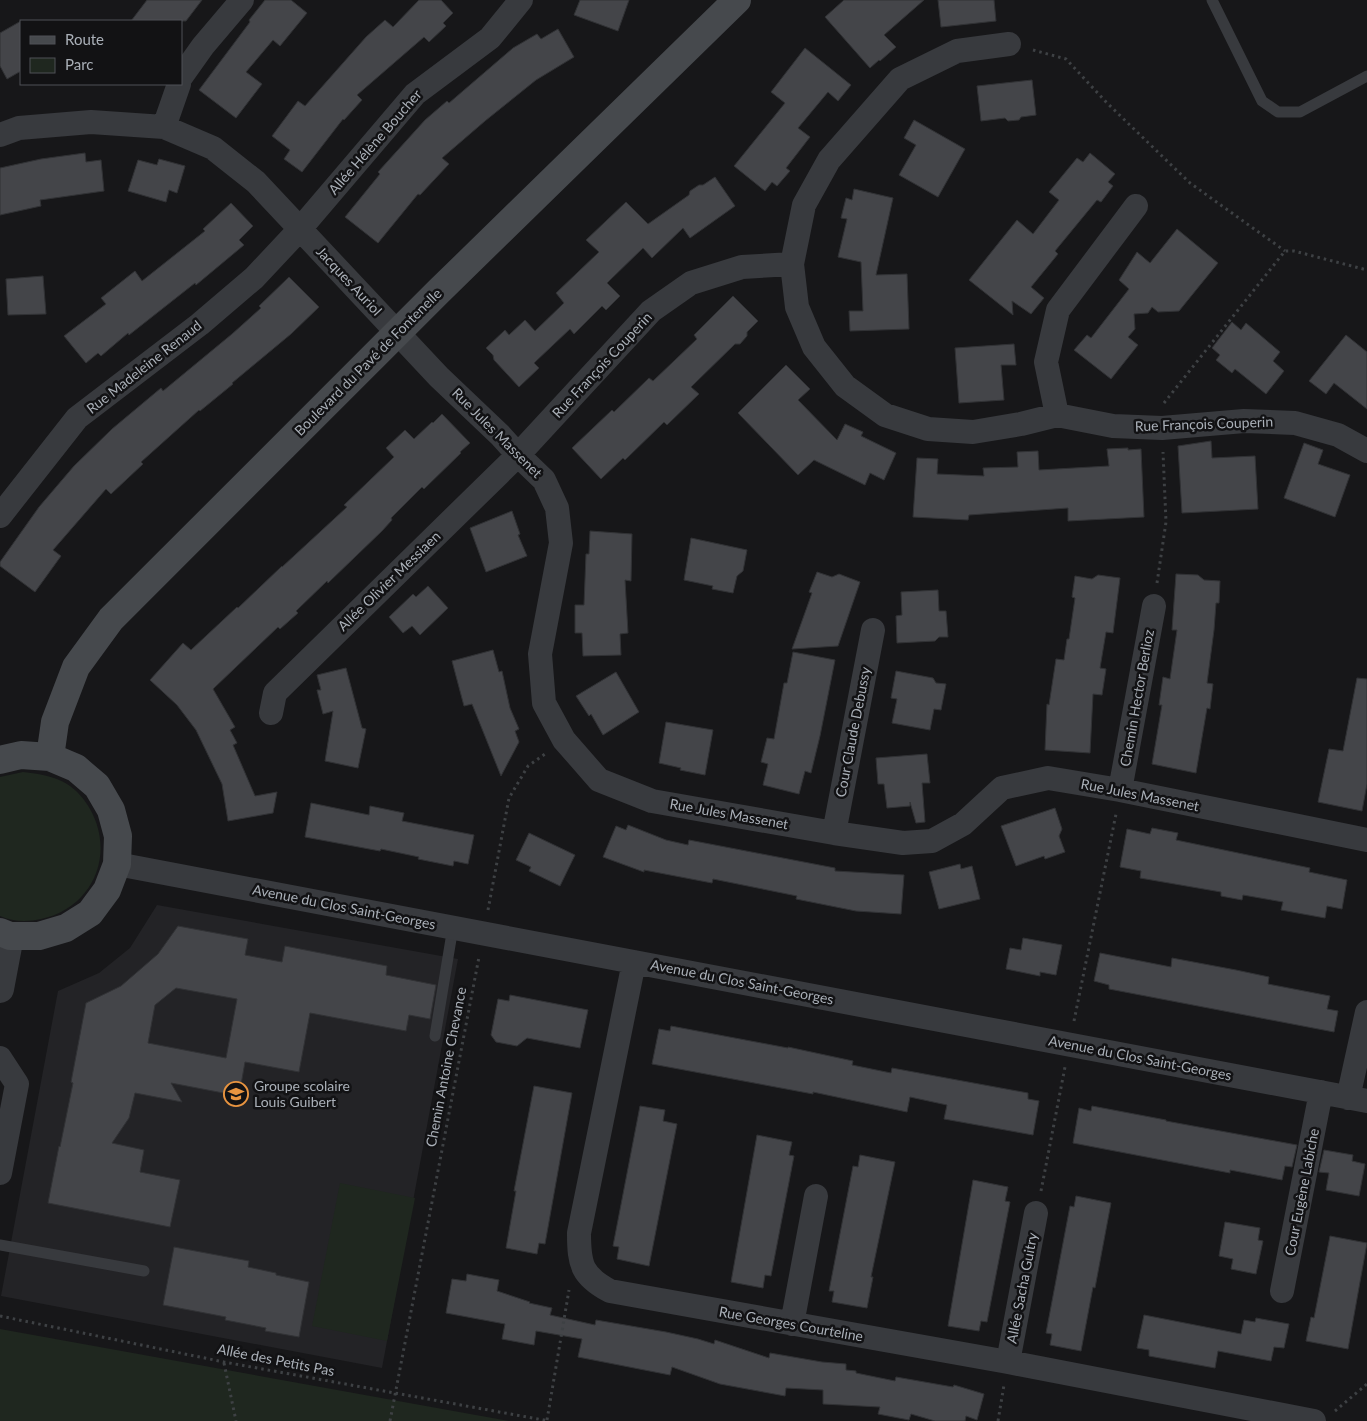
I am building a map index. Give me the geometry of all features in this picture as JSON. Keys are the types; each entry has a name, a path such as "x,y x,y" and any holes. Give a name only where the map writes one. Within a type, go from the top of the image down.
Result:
{"main road":[{"name":"Boulevard du Pavé de Fontenelle","path":"50,757 55,722 76,667 111,619 398,333 737,0"},
{"path":"0,760 21,755 50,757 76,768 97,786 111,810 118,836 117,864 107,890 90,913 66,928 39,936 5,934"}],"street":[{"path":"182,76 203,46 242,0"},
{"name":"Allée Hélène Boucher","path":"300,229 415,94 490,38 521,0"},
{"path":"792,264 804,205 829,160 900,79 957,51 1009,44"},
{"path":"164,127 179,85"},
{"name":"Jacques Auriol","path":"0,135 19,128 91,122 164,127 213,148 256,182 398,333"},
{"path":"1056,415 1046,362 1058,310 1136,206"},
{"name":"Rue Madeleine Renaud","path":"0,516 77,418 200,324 247,284 300,229"},
{"name":"Rue François Couperin","path":"518,455 651,311 691,282 742,267 792,264 798,307 814,347 845,386 885,415 928,429 973,432 1021,424 1056,415 1113,426 1162,428 1244,421 1295,423 1338,435 1367,450"},
{"name":"Rue Jules Massenet","path":"398,333 439,377 544,480 557,508 561,543 540,654 544,703 564,740 599,780 652,801 834,833 903,843 932,841 963,824 1002,788 1048,778 1120,790 1367,840"},
{"name":"Allée Olivier Messiaen","path":"270,713 275,693 518,455"},
{"name":"Chemin Hector Berlioz","path":"1120,790 1154,606"},
{"name":"Cour Claude Debussy","path":"834,833 873,630"},
{"name":"Avenue du Clos Saint-Georges","path":"117,864 1358,1099"},
{"path":"0,989 5,934"},
{"path":"586,1273 579,1253 580,1233 634,962"},
{"path":"1358,1099 1367,1012"},
{"path":"0,1058 17,1084 0,1173"},
{"name":"Cour Eugène Labiche","path":"1282,1291 1321,1092"},
{"path":"792,1324 816,1196"},
{"name":"Allée Sacha Guitry","path":"1008,1362 1036,1213"},
{"name":"Rue Georges Courteline","path":"586,1273 597,1284 610,1291 1322,1418"}],"lane":[{"path":"1212,0 1262,101 1278,112 1300,112 1367,76"},
{"path":"435,1036 453,927"},
{"path":"0,1245 144,1271"}],"path":[{"path":"1009,44 1066,59 1107,103 1190,183 1285,251 1294,251 1367,270"},
{"path":"1271,268 1285,251"},
{"name":"Chemin Antoine Chevance","path":"390,1421 510,798 528,766 564,740"},
{"path":"1036,1213 1120,790"},
{"path":"548,1421 570,1284 586,1273"},
{"name":"Allée des Petits Pas","path":"0,1316 224,1362 548,1421"},
{"path":"224,1362 236,1421"},
{"path":"998,1421 1008,1362"},
{"path":"1322,1418 1367,1384"}],"shaded area":[{"name":"Groupe scolaire Louis Guibert","path":"157,905 458,959 382,1368 1,1296 58,991 99,973 130,948"}],"green space":[{"path":"23,772 57,779 77,792 90,809 97,826 100,844 99,861 94,877 86,891 74,904 59,913 41,919 26,921 0,916 0,777"},
{"path":"340,1183 415,1198 387,1341 312,1326"},
{"path":"0,1329 509,1421 0,1421"}],"building":[{"path":"147,0 202,0 186,21 132,20"},
{"path":"265,0 291,0 307,13 280,46 273,40 246,72 262,84 236,118 199,90"},
{"path":"419,0 441,0 453,13 443,23 446,26 429,42 424,37 357,95 362,100 343,119 302,172 284,159 290,150 272,136 298,101 305,106 366,37 385,20 393,27"},
{"path":"580,0 629,0 618,31 574,15"},
{"path":"844,0 924,0 884,35 896,47 870,68 825,17"},
{"path":"938,0 994,0 996,21 941,27"},
{"path":"20,22 20,72 7,79 0,66 0,33"},
{"path":"558,29 574,57 536,80 442,158 449,164 420,195 418,194 378,243 345,217 380,174 378,172 425,120 447,101 449,103 513,48 537,34 541,39"},
{"path":"805,48 851,85 838,101 828,92 798,128 810,137 786,168 790,171 777,186 772,182 765,191 734,166 785,103 771,92"},
{"path":"1032,80 1036,115 1021,117 1019,120 1008,121 1005,118 981,121 977,86"},
{"path":"914,120 965,149 938,197 899,175 916,145 904,138"},
{"path":"85,153 86,162 101,160 104,191 40,200 41,206 0,215 0,168 41,159"},
{"path":"1090,153 1115,174 1108,182 1113,186 1101,202 1097,200 1055,251 1058,254 1031,287 1044,298 1031,314 1012,301 1013,315 969,280 1017,220 1033,234 1059,200 1049,192 1077,158 1083,162"},
{"path":"159,159 185,166 177,193 169,190 166,202 128,191 138,160 157,165"},
{"path":"715,177 735,206 690,238 683,228 652,258 643,248 607,283 620,296 606,310 602,306 574,334 570,329 534,363 539,368 519,387 494,360 493,355 486,348 505,330 509,335 525,320 535,331 564,303 556,293 599,252 586,240 626,202 648,224 689,195 690,191"},
{"path":"854,189 893,198 876,275 907,274 909,329 850,331 849,311 863,311 861,262 838,257 847,219 841,218 846,198 852,200"},
{"path":"231,203 253,226 239,240 244,245 196,285 195,283 129,335 128,333 101,356 98,353 86,363 64,336 106,304 101,298 135,271 142,281 205,231 203,229"},
{"path":"1177,229 1218,263 1179,311 1158,312 1152,307 1148,313 1134,314 1135,329 1128,337 1138,345 1111,379 1074,350 1087,335 1091,338 1129,289 1119,280 1137,252 1150,263"},
{"path":"43,276 46,314 8,315 6,279"},
{"path":"289,277 319,307 291,334 233,384 199,410 141,462 143,464 111,494 106,489 53,550 61,556 35,592 0,566 0,562 39,507 74,466 112,429 161,388 163,391 232,334 261,308 259,306"},
{"path":"733,296 758,321 747,332 747,336 740,344 735,344 691,387 699,394 667,425 664,422 625,460 623,458 601,479 572,448 612,410 614,412 649,378 653,381 697,339 694,335"},
{"path":"1232,322 1241,330 1246,323 1280,352 1273,361 1284,371 1266,394 1235,369 1232,373 1216,360 1220,355 1212,348"},
{"path":"1346,335 1367,352 1367,409 1334,383 1326,394 1309,381"},
{"path":"1014,344 1016,365 1001,365 1004,400 959,403 955,348"},
{"path":"786,365 810,389 798,400 837,440 845,424 863,432 861,436 896,453 884,480 870,473 865,485 814,460 798,475 738,413"},
{"path":"442,414 470,443 424,489 422,487 391,518 392,520 382,531 296,611 298,613 280,629 278,627 213,689 235,727 230,730 237,743 233,745 255,796 277,792 273,813 228,821 222,784 196,730 177,705 150,680 183,643 191,650 347,507 344,505 394,457 386,448 405,430 414,439"},
{"path":"1211,441 1212,458 1255,456 1258,509 1182,513 1178,446"},
{"path":"1304,443 1323,450 1318,464 1350,475 1335,517 1284,498"},
{"path":"1128,448 1128,450 1141,449 1144,517 1068,521 1068,508 969,515 968,520 913,517 917,458 938,459 937,474 984,476 983,468 1018,467 1017,452 1038,451 1039,470 1109,466 1107,449"},
{"path":"512,511 520,534 518,535 527,556 486,572 470,528"},
{"path":"590,531 632,534 631,581 625,580 628,633 620,634 621,655 583,656 582,633 575,633 575,605 584,605 586,554 589,554"},
{"path":"691,538 747,550 743,571 737,576 733,593 712,589 713,586 684,580"},
{"path":"817,572 832,577 839,574 860,582 838,646 792,649 812,593 809,592"},
{"path":"1176,574 1198,575 1204,580 1220,581 1219,603 1216,603 1207,683 1213,684 1210,709 1207,708 1196,773 1152,764 1162,705 1159,705 1163,677 1170,679 1177,630 1172,630"},
{"path":"1098,575 1120,578 1113,633 1106,632 1100,668 1106,669 1102,695 1093,694 1090,753 1045,750 1047,704 1049,705 1056,659 1064,660 1067,639 1069,639 1075,598 1072,597 1075,576 1092,579"},
{"path":"428,586 448,608 420,635 412,626 403,633 389,617 413,594 416,597"},
{"path":"938,590 939,611 946,611 948,637 939,637 935,641 897,643 896,616 902,615 901,592"},
{"path":"493,650 499,672 502,671 510,708 519,729 515,731 519,742 501,776 472,704 464,706 452,661"},
{"path":"793,652 835,660 811,773 805,771 799,794 763,785 768,764 761,762 767,738 774,739 784,683 787,683"},
{"path":"346,668 362,728 366,729 358,768 325,761 333,711 323,714 317,690 321,690 317,675"},
{"path":"896,671 933,678 936,683 946,684 941,710 934,709 930,730 892,723 897,699 891,698"},
{"path":"616,672 639,712 603,735 591,714 589,716 576,696"},
{"path":"1357,678 1367,679 1367,784 1362,811 1318,802 1329,749 1343,751"},
{"path":"666,722 713,730 705,775 659,763"},
{"path":"927,754 930,783 922,783 925,822 916,823 910,802 910,806 887,808 884,784 878,784 876,758"},
{"path":"311,803 369,815 370,806 404,813 402,821 474,835 468,864 454,861 453,866 381,849 380,851 305,837"},
{"path":"1055,808 1062,829 1059,836 1065,852 1045,859 1044,856 1016,866 1001,826"},
{"path":"628,825 666,840 688,845 689,840 835,868 835,871 904,875 901,914 856,911 796,899 797,896 713,879 712,883 644,870 644,872 603,857 616,826 626,830"},
{"path":"1152,828 1178,833 1176,840 1310,868 1309,872 1347,880 1342,909 1327,906 1325,918 1281,910 1283,902 1243,895 1242,900 1221,896 1221,892 1140,878 1141,871 1120,867 1127,829 1150,834"},
{"path":"529,833 575,855 560,886 529,871 531,867 516,860"},
{"path":"960,864 961,869 972,866 980,899 939,909 929,872"},
{"path":"178,926 248,939 245,955 282,962 285,946 387,966 386,975 436,985 430,1019 409,1015 406,1031 310,1013 299,1072 245,1062 239,1096 171,1083 182,1102 135,1093 129,1118 112,1143 144,1150 140,1172 180,1180 170,1227 48,1203 73,1083 71,1082 86,1003 121,986 158,954","holes":["176,988 237,999 226,1058 148,1043 155,1005"]},
{"path":"1023,938 1062,945 1056,975 1040,972 1040,976 1006,969 1010,948 1021,950"},
{"path":"1100,953 1171,967 1172,958 1269,977 1268,984 1330,996 1327,1009 1338,1011 1334,1032 1109,989 1109,985 1094,981"},
{"path":"510,995 588,1010 580,1048 527,1038 517,1046 496,1042 491,1035 498,999 509,1001"},
{"path":"671,1026 788,1047 853,1061 852,1065 891,1073 892,1068 1028,1093 1028,1099 1039,1101 1033,1135 944,1119 947,1105 910,1097 907,1112 813,1092 813,1094 652,1064 659,1029 670,1031"},
{"path":"534,1086 572,1093 545,1244 539,1243 537,1254 506,1248 516,1191 514,1191"},
{"path":"640,1106 665,1110 663,1121 677,1124 649,1266 617,1259 619,1247 613,1246"},
{"path":"1092,1106 1297,1145 1292,1167 1285,1166 1282,1180 1230,1170 1230,1173 1073,1143 1079,1108 1091,1111"},
{"path":"757,1135 792,1142 789,1155 794,1156 771,1276 765,1275 763,1288 731,1282"},
{"path":"1324,1150 1353,1155 1352,1161 1365,1164 1359,1196 1326,1190 1329,1173 1319,1172"},
{"path":"860,1155 895,1162 871,1277 873,1277 867,1308 832,1302 834,1291 829,1291 853,1166 858,1167"},
{"path":"973,1180 1008,1187 1005,1201 1010,1202 987,1322 981,1321 979,1331 948,1326"},
{"path":"1076,1196 1111,1203 1081,1351 1050,1345 1052,1334 1046,1333 1070,1206 1074,1207"},
{"path":"1225,1222 1260,1228 1258,1240 1263,1241 1256,1274 1231,1269 1233,1259 1219,1256"},
{"path":"1330,1236 1367,1243 1348,1349 1306,1341 1311,1317 1314,1318"},
{"path":"174,1247 249,1261 248,1267 309,1282 299,1337 265,1331 266,1328 225,1320 226,1317 163,1305"},
{"path":"467,1274 499,1280 497,1291 529,1303 552,1308 550,1315 595,1325 596,1320 666,1332 714,1344 715,1340 769,1358 770,1353 846,1364 846,1370 856,1371 856,1373 895,1381 896,1377 953,1387 954,1385 984,1394 977,1420 966,1416 965,1421 935,1421 911,1414 909,1420 878,1414 880,1407 823,1404 823,1390 786,1388 785,1396 720,1384 672,1367 670,1375 578,1357 582,1339 536,1331 534,1345 502,1339 505,1324 446,1313 452,1279 466,1281"},
{"path":"1144,1315 1241,1334 1244,1320 1255,1322 1256,1318 1289,1324 1284,1348 1274,1347 1271,1361 1218,1351 1215,1368 1149,1356 1149,1350 1137,1348"}],"place":[{"name":"Groupe scolaire Louis Guibert","path":"236,1094"}]}
